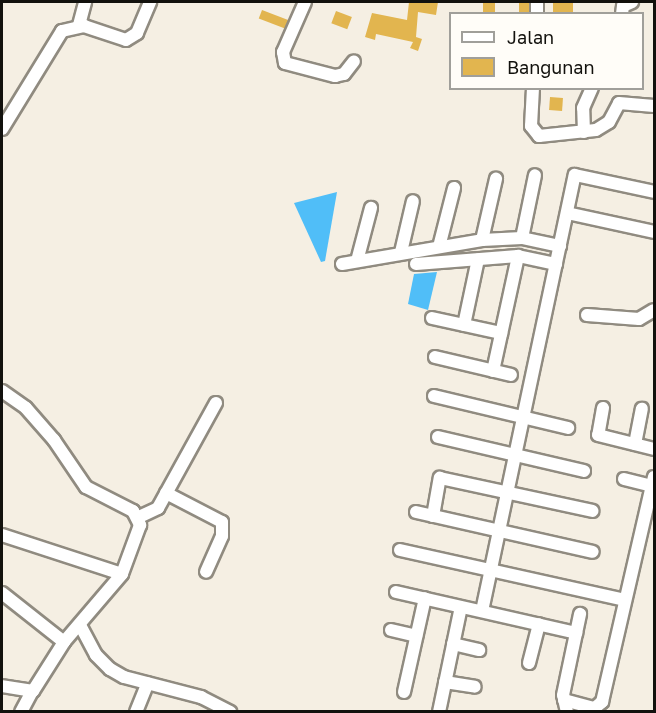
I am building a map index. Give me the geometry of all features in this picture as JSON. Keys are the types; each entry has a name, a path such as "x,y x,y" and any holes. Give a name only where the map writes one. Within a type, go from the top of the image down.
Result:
{"street":[{"path":"79,25 85,2"},
{"path":"2,129 58,35 67,27 79,25 126,40 137,33 150,2"},
{"path":"304,2 283,52 285,63 335,76 344,74 354,62"},
{"path":"622,12 622,6 632,2"},
{"path":"533,90 531,126 535,133 545,136 584,132 604,126 619,103 654,106"},
{"path":"584,132 583,108 591,90"},
{"path":"522,238 535,175"},
{"path":"482,611 575,175 654,192"},
{"path":"482,240 496,179"},
{"path":"439,247 454,188"},
{"path":"401,252 413,201"},
{"path":"357,261 371,208"},
{"path":"567,213 654,232"},
{"path":"342,264 401,252 482,240 522,238 560,246"},
{"path":"416,264 518,256 556,264"},
{"path":"493,371 518,256"},
{"path":"464,325 478,259"},
{"path":"587,315 639,319 654,310"},
{"path":"432,318 501,333"},
{"path":"435,357 511,375"},
{"path":"2,391 26,408 54,440 86,487 134,511 139,517 139,532 122,574 64,642 21,711"},
{"path":"434,396 568,428"},
{"path":"139,517 154,512 216,404"},
{"path":"603,408 598,435 654,449"},
{"path":"635,444 642,409"},
{"path":"438,437 584,471"},
{"path":"433,516 440,478 592,511"},
{"path":"580,614 566,706 592,710 602,702 653,486 624,479"},
{"path":"166,494 222,522 222,536 206,572"},
{"path":"416,512 593,552"},
{"path":"2,535 122,574"},
{"path":"400,550 625,600"},
{"path":"396,592 576,633"},
{"path":"2,593 64,642"},
{"path":"404,692 425,598"},
{"path":"439,711 461,607"},
{"path":"529,663 539,624"},
{"path":"80,625 96,655 110,669 148,683 183,690 206,706 230,711"},
{"path":"391,630 416,636"},
{"path":"453,645 479,650"},
{"path":"445,682 475,687"},
{"path":"136,711 148,683"},
{"path":"2,686 31,693"}],"water":[{"path":"337,192 325,261 321,262 294,203"},
{"path":"437,272 428,310 408,304 414,274"}],"building":[{"path":"409,2 438,2 436,15 418,12 416,37 422,39 418,51 410,48 413,42 376,34 375,40 365,37 372,13 407,20"},
{"path":"483,2 495,2 495,12 483,12"},
{"path":"519,2 529,2 529,12 519,12"},
{"path":"553,2 573,2 573,12 553,12"},
{"path":"262,10 288,20 285,28 259,18"},
{"path":"336,11 352,17 347,29 331,23"},
{"path":"550,97 563,98 562,111 549,110"}]}
